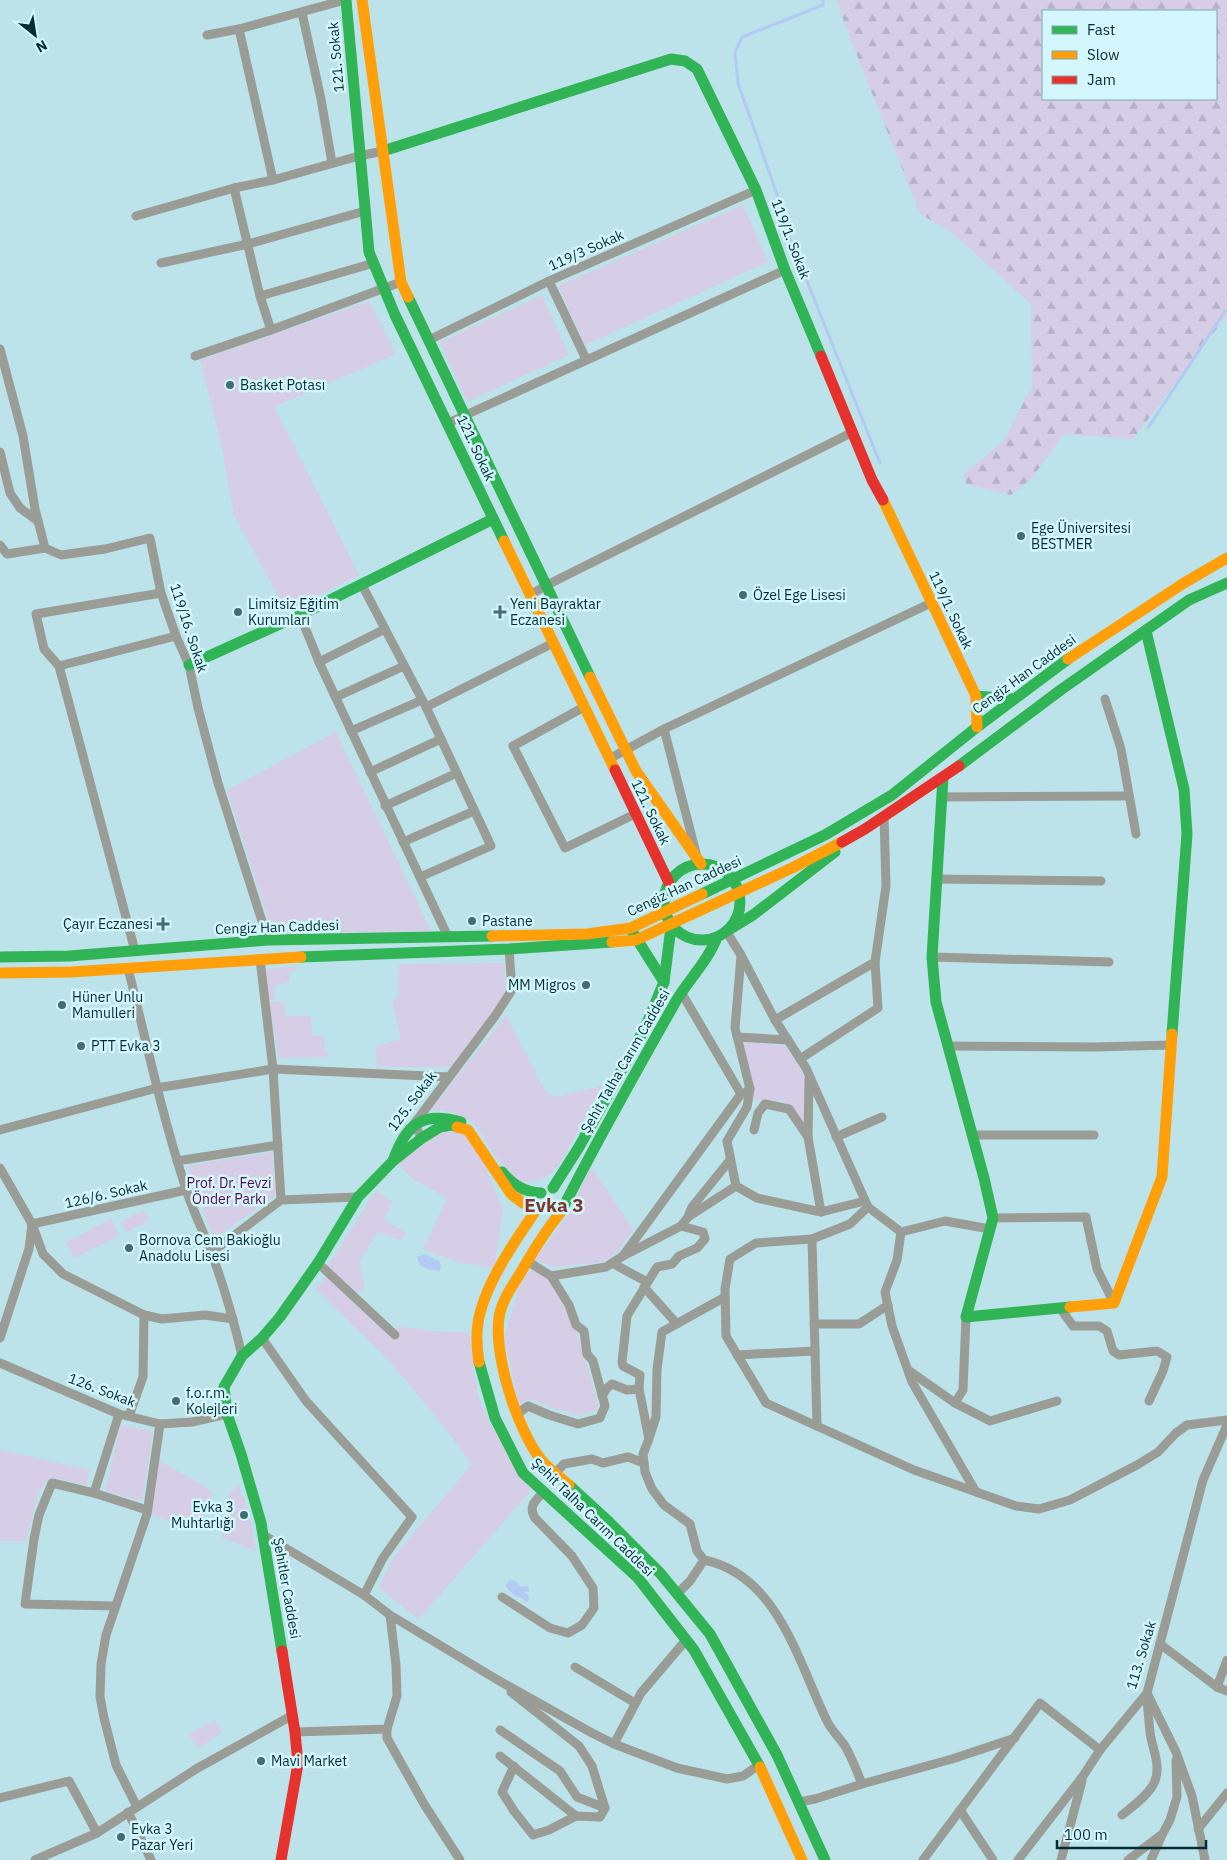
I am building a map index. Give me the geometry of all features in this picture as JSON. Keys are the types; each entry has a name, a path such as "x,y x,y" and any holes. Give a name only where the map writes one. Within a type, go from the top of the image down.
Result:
{"street":[{"path":"208,34 239,29 345,0"},
{"name":"121. Sokak","path":"345,0 369,252 395,315 669,882"},
{"name":"121. Sokak","path":"362,0 400,282 545,586 636,771 699,861"},
{"path":"302,13 321,100 332,163"},
{"path":"239,29 272,180"},
{"name":"119/1. Sokak","path":"383,151 671,59 689,62 698,69 756,190 785,270 872,480 890,513 976,696 977,728"},
{"path":"136,216 234,188 383,151"},
{"path":"234,188 260,296 272,330"},
{"name":"119/3 Sokak","path":"429,340 549,282 756,190"},
{"path":"160,263 248,244 365,211"},
{"path":"260,296 374,263"},
{"path":"448,424 586,359 785,270"},
{"path":"195,356 272,330 400,282"},
{"path":"549,282 586,359"},
{"path":"0,349 23,436 38,521 45,548 7,554 0,545"},
{"path":"530,595 853,432"},
{"path":"0,452 10,493 20,508 38,521"},
{"path":"189,665 300,615 494,519"},
{"name":"119/16. Sokak","path":"45,548 61,555 105,549 150,538 161,593 176,636 189,665 198,708 218,783 268,940"},
{"name":"Cengiz Han Caddesi","path":"0,957 69,956 268,940 587,934 631,928 664,910 733,880 825,835 892,795 1013,699 1065,661 1184,582 1227,558"},
{"name":"Cengiz Han Caddesi","path":"0,973 71,972 260,959 509,949 636,940 672,926 792,868 864,829 943,778 1062,689 1189,600 1227,583"},
{"path":"362,585 424,704 491,846 420,877"},
{"path":"135,951 59,666 44,649 36,614 161,593"},
{"path":"609,759 664,729 931,603"},
{"path":"300,615 350,731 448,937"},
{"path":"319,662 385,629"},
{"path":"1114,1304 1162,1177 1186,834 1184,789 1146,631"},
{"path":"59,666 176,636"},
{"path":"350,731 424,704 553,643"},
{"path":"336,697 404,666"},
{"path":"976,696 1013,699"},
{"path":"1104,699 1121,749 1136,834"},
{"path":"584,708 513,746 564,848 635,814"},
{"name":"121. Sokak","path":"664,729 699,861"},
{"path":"370,772 441,739"},
{"path":"386,806 457,773"},
{"path":"943,778 932,957 936,1002 984,1178 992,1224 966,1317 963,1390 955,1403"},
{"path":"942,797 1129,796"},
{"path":"403,842 474,811"},
{"path":"800,1059 878,1008 875,962 886,886 884,816"},
{"path":"724,933 736,920 739,911 739,893 733,880 723,870 699,861 683,869 669,882 664,896 664,910 672,926 688,938 707,940 724,933 754,915 864,829"},
{"path":"936,880 1101,882"},
{"path":"664,982 672,926"},
{"name":"Şehit Talha Carım Caddesi","path":"553,1188 645,1028 664,982 636,940 631,928"},
{"path":"724,933 741,955 775,1020 808,1074 867,1204 900,1232"},
{"name":"Şehit Talha Carım Caddesi","path":"724,933 681,992 598,1138 563,1208 546,1230 508,1293 501,1309 498,1325 502,1364 517,1414 527,1437 543,1462 607,1520 660,1573 710,1634 775,1751 825,1860"},
{"name":"125. Sokak","path":"262,1338 280,1317 318,1263 358,1197 393,1161 398,1143 495,1016 512,990 509,949"},
{"path":"741,955 735,1028 750,1089 747,1107 726,1141 736,1186 757,1198 821,1212 867,1204"},
{"path":"932,957 1109,962"},
{"path":"260,959 273,1069 281,1200"},
{"path":"775,1020 875,962"},
{"path":"128,968 177,1161 233,1318 242,1356"},
{"path":"681,992 741,1094"},
{"path":"737,1037 788,1040"},
{"path":"947,1046 1171,1046"},
{"path":"0,1130 157,1088 273,1069 449,1077"},
{"path":"808,1074 808,1137 821,1212"},
{"path":"623,1256 741,1094 750,1089"},
{"path":"754,1130 758,1113 765,1104 789,1109 808,1137"},
{"path":"747,1107 758,1113"},
{"path":"422,1138 414,1124 430,1117 442,1117 462,1122 469,1127 503,1174 511,1182 521,1189 532,1193 541,1193"},
{"path":"836,1137 882,1117"},
{"path":"393,1161 422,1138 440,1128 452,1125 468,1130 511,1194 523,1203 539,1206"},
{"path":"971,1135 1094,1135"},
{"path":"177,1161 278,1145"},
{"path":"551,1276 606,1267 681,1226 688,1217 692,1207 730,1160"},
{"path":"0,1168 32,1224 44,1254 63,1274 144,1315 162,1319 206,1315 233,1318"},
{"path":"688,1217 736,1186"},
{"path":"553,1188 564,1195 563,1208 557,1214 548,1215 539,1206 539,1197 544,1190 553,1188"},
{"name":"126/6. Sokak","path":"32,1224 186,1190"},
{"path":"211,1253 281,1200 358,1197"},
{"path":"867,1204 850,1224 812,1239 756,1243 730,1259 725,1297 726,1336 766,1403 914,1470 1016,1506 1039,1510 1070,1500 1137,1465 1158,1452 1176,1433 1187,1425 1227,1420"},
{"name":"Şehit Talha Carım Caddesi","path":"539,1206 520,1233 492,1284 483,1304 478,1324 477,1348 495,1418 523,1473 638,1578 694,1650 756,1761 802,1860"},
{"path":"900,1232 945,1222 992,1224 1086,1217 1097,1269 1114,1304"},
{"path":"0,1338 29,1249 32,1224"},
{"path":"649,1439 640,1388 640,1375 623,1366 622,1362 627,1316 657,1267 672,1264 679,1256 697,1248 705,1239 703,1232 681,1226"},
{"path":"900,1232 897,1260 885,1292 892,1326 912,1382 976,1492"},
{"path":"812,1239 817,1426"},
{"path":"517,1414 528,1406 578,1424 600,1418 605,1406 593,1361 587,1354 584,1331 573,1321 569,1305 551,1276 527,1261"},
{"path":"318,1263 395,1335"},
{"path":"612,1263 646,1284 677,1324"},
{"path":"725,1297 662,1332 657,1369 656,1417 643,1454 645,1472 652,1488 664,1505 690,1524 697,1551 704,1560 716,1562 748,1580 775,1611 809,1676 828,1722 845,1746 862,1784"},
{"path":"966,1317 1114,1304"},
{"path":"814,1324 859,1324 888,1305"},
{"path":"1060,1308 1073,1326 1100,1326 1107,1331 1113,1351 1119,1355 1157,1352 1167,1358 1149,1401"},
{"path":"129,1416 143,1377 144,1315"},
{"path":"478,1324 498,1325"},
{"path":"262,1338 306,1401 412,1517 383,1558 364,1594"},
{"name":"Şehitler Caddesi","path":"262,1338 242,1356 224,1386 227,1414 243,1462 268,1561 293,1715 298,1764 281,1860"},
{"path":"737,1355 815,1350"},
{"name":"126. Sokak","path":"0,1363 119,1414 160,1424 192,1422 227,1414"},
{"path":"907,1370 955,1403 990,1421 1057,1401"},
{"path":"602,1396 612,1384 627,1390 640,1388"},
{"path":"94,1493 119,1414"},
{"path":"137,1807 116,1765 100,1697 101,1664 106,1635 147,1510 160,1424"},
{"name":"113. Sokak","path":"1018,1860 1083,1776 1100,1750 1147,1693 1203,1480 1227,1425"},
{"path":"555,1473 564,1464 592,1459 603,1463 628,1457 644,1463"},
{"path":"116,1606 26,1604 39,1515 52,1483 94,1493 147,1510"},
{"path":"502,1597 550,1628 568,1633 582,1625 594,1608 593,1588 572,1556 535,1518 532,1512 532,1505 544,1492"},
{"path":"262,1534 364,1594 390,1615 496,1679 614,1744 677,1768 727,1779 742,1776 756,1761 775,1751"},
{"path":"677,1594 690,1582 704,1560"},
{"path":"390,1615 396,1665 397,1696 387,1728 387,1738 424,1804 460,1860"},
{"path":"614,1744 641,1693 686,1640"},
{"path":"1160,1644 1217,1687 1227,1691"},
{"path":"1217,1687 1227,1660"},
{"path":"575,1667 636,1703"},
{"path":"496,1679 533,1711 579,1746 592,1766 605,1808 600,1817 576,1816 549,1830 533,1835 502,1792 514,1766"},
{"path":"1147,1693 1176,1752 1192,1796 1205,1860"},
{"path":"1122,1815 1152,1787 1156,1778 1158,1768 1150,1734 1147,1693"},
{"path":"923,1860 1040,1703 1100,1750"},
{"path":"34,1860 97,1832 196,1769 293,1715"},
{"path":"295,1732 387,1728"},
{"path":"500,1730 560,1771 577,1797 605,1808"},
{"path":"779,1810 799,1802 952,1760 1015,1738"},
{"path":"1151,1860 1170,1820 1177,1797 1176,1752"},
{"path":"500,1756 576,1816"},
{"path":"1061,1860 1083,1776"},
{"path":"0,1798 69,1782 97,1832"},
{"path":"1198,1829 1227,1793"},
{"path":"960,1810 993,1860"},
{"path":"128,1812 151,1860"},
{"path":"1128,1860 1162,1835"}],"green space":[{"path":"837,0 1227,0 1227,318 1224,319 1133,439 1064,434 1031,479 1011,495 966,484 964,474 1004,441 1032,386 1031,304 950,231 920,214 845,25"},
{"path":"743,205 768,262 585,345 558,286"},
{"path":"542,295 569,355 467,402 440,342"},
{"path":"369,301 396,354 274,407 359,575 286,611 234,515 221,443 200,360"},
{"path":"336,732 431,931 273,934 227,790"},
{"path":"504,963 506,994 452,1067 377,1067 376,1046 401,1039 392,1002 398,997 399,964"},
{"path":"296,966 297,970 289,972 290,982 275,985 275,1000 269,1000 266,969"},
{"path":"269,1002 284,1002 286,1016 311,1016 312,1035 324,1037 325,1051 330,1057 279,1058"},
{"path":"506,1015 544,1090 556,1097 602,1086 558,1167 550,1175 535,1181 518,1182 496,1157 474,1123 443,1110 430,1111"},
{"path":"743,1041 786,1046 805,1076 805,1123 784,1101 754,1100 752,1079"},
{"path":"443,1132 459,1132 470,1137 479,1151 503,1210 494,1268 457,1262 423,1249 447,1198 411,1178 397,1162 415,1146"},
{"name":"Prof. Dr. Fevzi Önder Parkı","path":"272,1152 276,1194 214,1239 187,1166"},
{"path":"591,1166 633,1229 618,1252 602,1262 554,1267 535,1260 569,1214"},
{"path":"376,1190 392,1202 384,1220 406,1233 401,1240 378,1232 360,1260 364,1289 358,1292 327,1268"},
{"path":"144,1210 149,1221 126,1232 120,1222"},
{"path":"111,1219 119,1236 74,1258 66,1242"},
{"path":"532,1269 550,1280 565,1305 583,1351 599,1409 581,1415 555,1409 532,1399 519,1404 504,1338 519,1287"},
{"path":"326,1275 391,1335 399,1326 433,1331 469,1333 478,1397 493,1429 532,1489 419,1619 379,1588 393,1558 472,1464 394,1366 316,1289"},
{"path":"121,1425 153,1432 142,1501 105,1491"},
{"path":"0,1450 90,1470 86,1485 50,1477 38,1493 26,1541 0,1541"},
{"path":"159,1461 196,1481 213,1493 197,1530 152,1515 155,1478"},
{"path":"238,1485 248,1509 256,1551 222,1538 227,1497"},
{"path":"215,1720 222,1733 198,1748 189,1734"}],"water":[{"path":"425,1254 439,1261 441,1267 439,1271 427,1269 420,1265 417,1257"},
{"path":"509,1580 516,1581 521,1587 528,1586 529,1591 524,1592 528,1595 529,1600 526,1602 522,1598 515,1596 506,1587"}],"waterway":[{"path":"823,0 823,5 742,37 735,52 738,83 787,223 788,235 803,263 807,281 880,463"},
{"path":"1148,428 1225,311"}],"traffic: fast":[{"path":"346,0 369,252 395,315 504,541"},
{"path":"383,151 671,59 685,61 697,69 756,190 785,270 821,356"},
{"path":"408,297 590,677"},
{"path":"189,665 300,615 493,519"},
{"path":"959,766 1062,689 1189,600 1227,583"},
{"path":"1146,631 1184,789 1187,834 1172,1034"},
{"path":"702,894 825,835 892,795 977,727 1068,659"},
{"path":"976,696 1013,699"},
{"path":"943,778 932,957 936,1002 984,1178 993,1218 966,1317 1070,1307"},
{"path":"730,929 753,915 835,852"},
{"path":"702,864 717,867 729,875 737,887 740,902 737,917 729,929 717,937 702,940 687,937 675,929 667,917 664,902 667,887 675,875 687,867 702,864"},
{"path":"553,1188 579,1147 645,1028 664,982 670,935 675,929"},
{"path":"633,933 664,982"},
{"path":"0,957 69,956 268,940 492,936"},
{"path":"565,1204 605,1127 676,1001 704,962 717,937"},
{"path":"301,957 509,949 612,942"},
{"path":"393,1161 404,1138 417,1124 436,1118 461,1122"},
{"path":"282,1651 261,1523 227,1414 224,1387 242,1356 262,1338 280,1317 318,1263 358,1197 393,1161 422,1138 440,1127 452,1125 457,1127"},
{"path":"502,1172 519,1187 541,1193"},
{"path":"479,1362 495,1418 523,1473 638,1578 694,1650 760,1767"},
{"path":"569,1485 660,1573 710,1634 777,1755 825,1860"}],"traffic: slow":[{"path":"362,0 401,282 408,297"},
{"path":"883,500 976,696 977,727"},
{"path":"504,541 615,770"},
{"path":"1068,659 1184,583 1227,558"},
{"path":"590,677 636,771 701,864"},
{"path":"612,942 636,940 792,868 842,842"},
{"path":"492,936 587,934 631,928 702,894"},
{"path":"0,973 71,972 301,957"},
{"path":"1070,1307 1114,1303 1162,1177 1172,1034"},
{"path":"457,1127 468,1130 511,1194 523,1203 539,1206"},
{"path":"479,1362 477,1328 481,1308 502,1262 539,1206"},
{"path":"561,1212 540,1241 507,1294 501,1309 498,1325 502,1366 524,1431 543,1462 569,1485"},
{"path":"760,1767 802,1860"}],"traffic: jam":[{"path":"821,356 872,480 883,500"},
{"path":"842,842 865,829 959,766"},
{"path":"615,770 669,883"},
{"path":"281,1860 298,1764 295,1732 282,1651"}],"place":[{"name":"Basket Potası","path":"230,385"},
{"name":"Ege Üniversitesi BESTMER","path":"1021,536"},
{"name":"Özel Ege Lisesi","path":"743,595"},
{"name":"Limitsiz Eğitim Kurumları","path":"238,612"},
{"name":"Yeni Bayraktar Eczanesi","path":"500,612"},
{"name":"Pastane","path":"472,921"},
{"name":"Çayır Eczanesi","path":"163,924"},
{"name":"MM Migros","path":"586,985"},
{"name":"Hüner Unlu Mamulleri","path":"62,1005"},
{"name":"PTT Evka 3","path":"81,1046"},
{"name":"Bornova Cem Bakioğlu Anadolu Lisesi","path":"129,1248"},
{"name":"f.o.r.m. Kolejleri","path":"176,1401"},
{"name":"Evka 3 Muhtarlığı","path":"244,1515"},
{"name":"Mavi Market","path":"261,1761"},
{"name":"Evka 3 Pazar Yeri","path":"121,1837"}],"district":[{"name":"Evka 3","path":"554,1205"}]}
